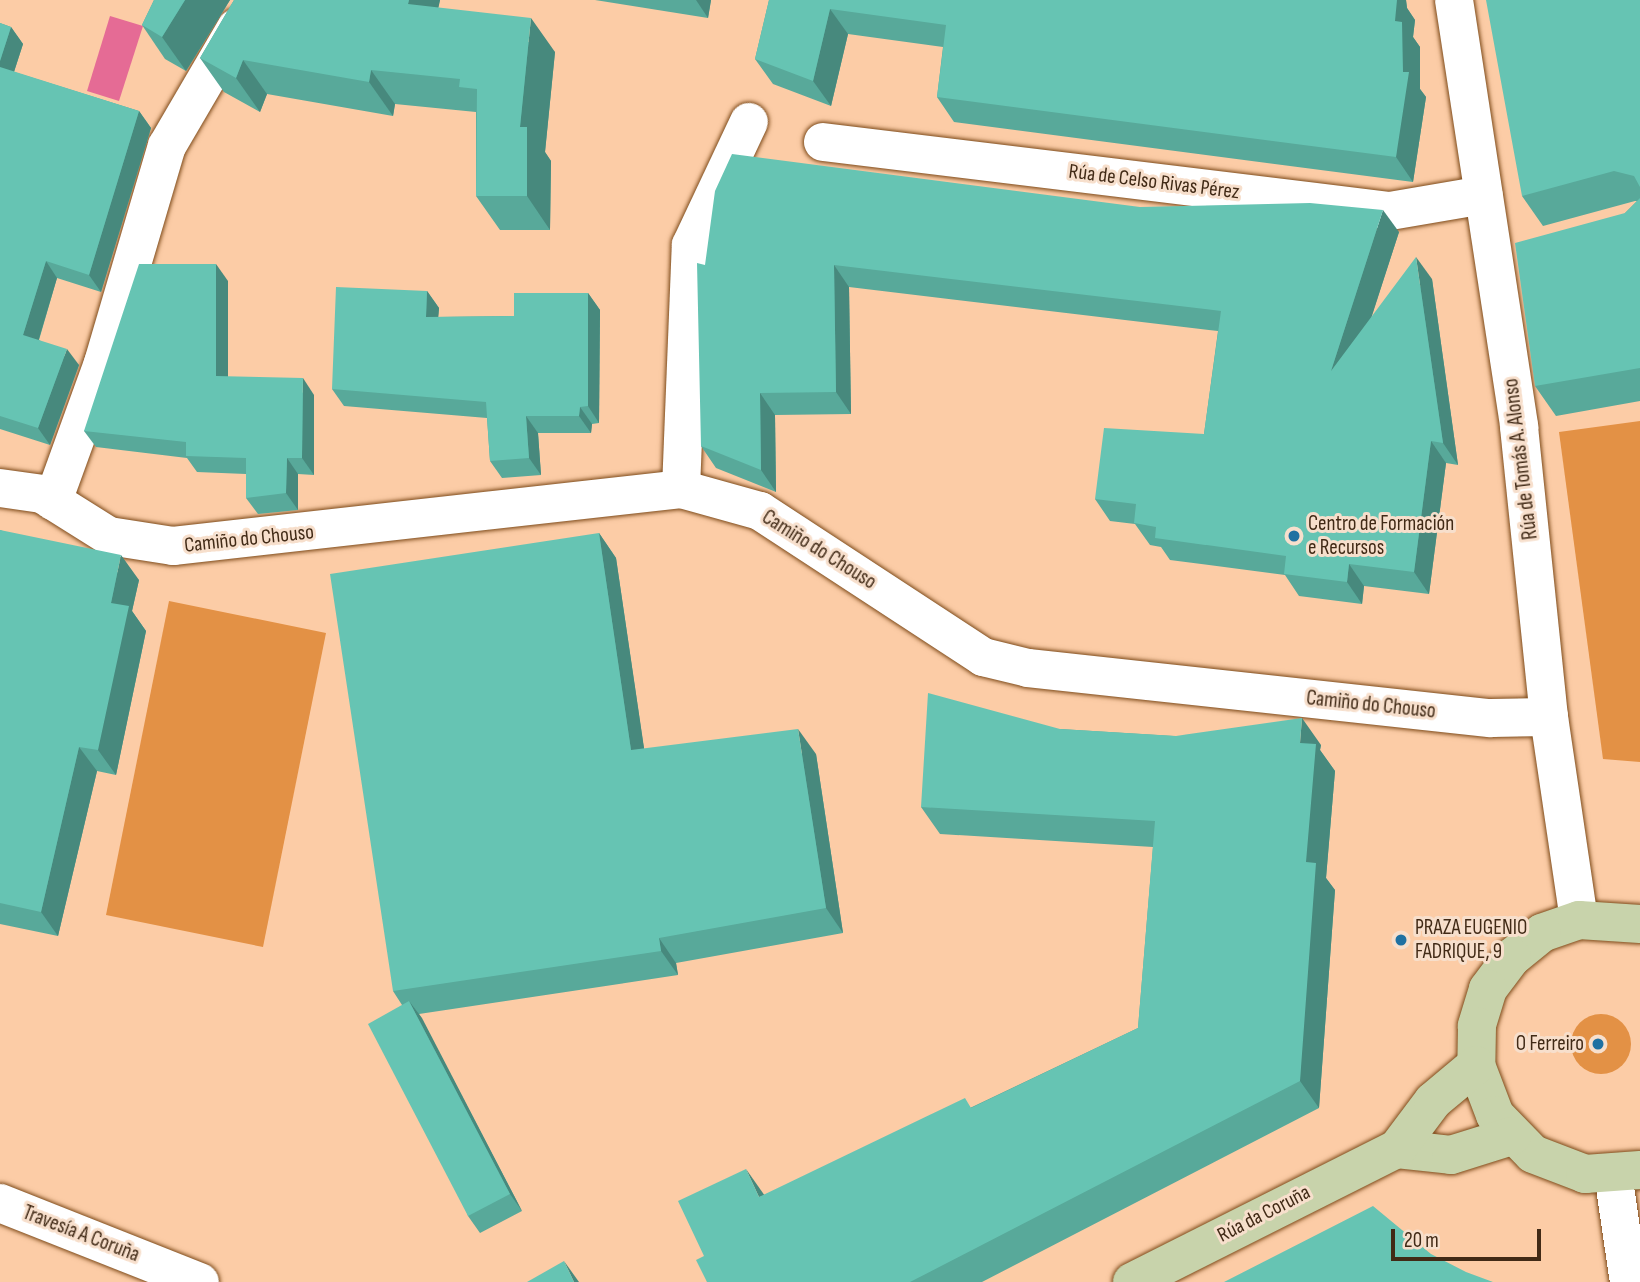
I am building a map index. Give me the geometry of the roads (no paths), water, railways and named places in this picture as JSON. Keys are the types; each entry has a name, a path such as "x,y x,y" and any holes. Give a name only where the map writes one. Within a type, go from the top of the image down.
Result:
{"main road":[{"path":"1627,1172 1558,1167 1511,1136 1495,1115 1476,1065 1477,1026 1488,989 1511,957 1542,933 1579,920 1640,925"},
{"name":"Rúa da Coruña","path":"1132,1282 1397,1149 1433,1101 1476,1065"},
{"path":"1397,1149 1451,1155 1511,1136"}],"street":[{"name":"Rúa de Tomás A. Alonso","path":"1454,0 1484,195 1509,259 1519,427 1549,717 1579,920"},
{"path":"53,501 103,363 167,146 246,11"},
{"path":"681,489 691,245 748,122"},
{"name":"Rúa de Celso Rivas Pérez","path":"823,142 1390,211 1484,195"},
{"name":"Camiño do Chouso","path":"0,488 53,501 109,536 173,547 681,489 760,511 983,657 1028,668 1464,715 1549,717"},
{"path":"1627,1172 1629,1282"},
{"name":"Travesía A Coruña","path":"0,1203 200,1282"}],"place":[{"name":"Centro de Formación e Recursos","path":"1294,536"},
{"name":"PRAZA EUGENIO FADRIQUE, 9","path":"1401,940"},
{"name":"O Ferreiro","path":"1598,1044"}]}
